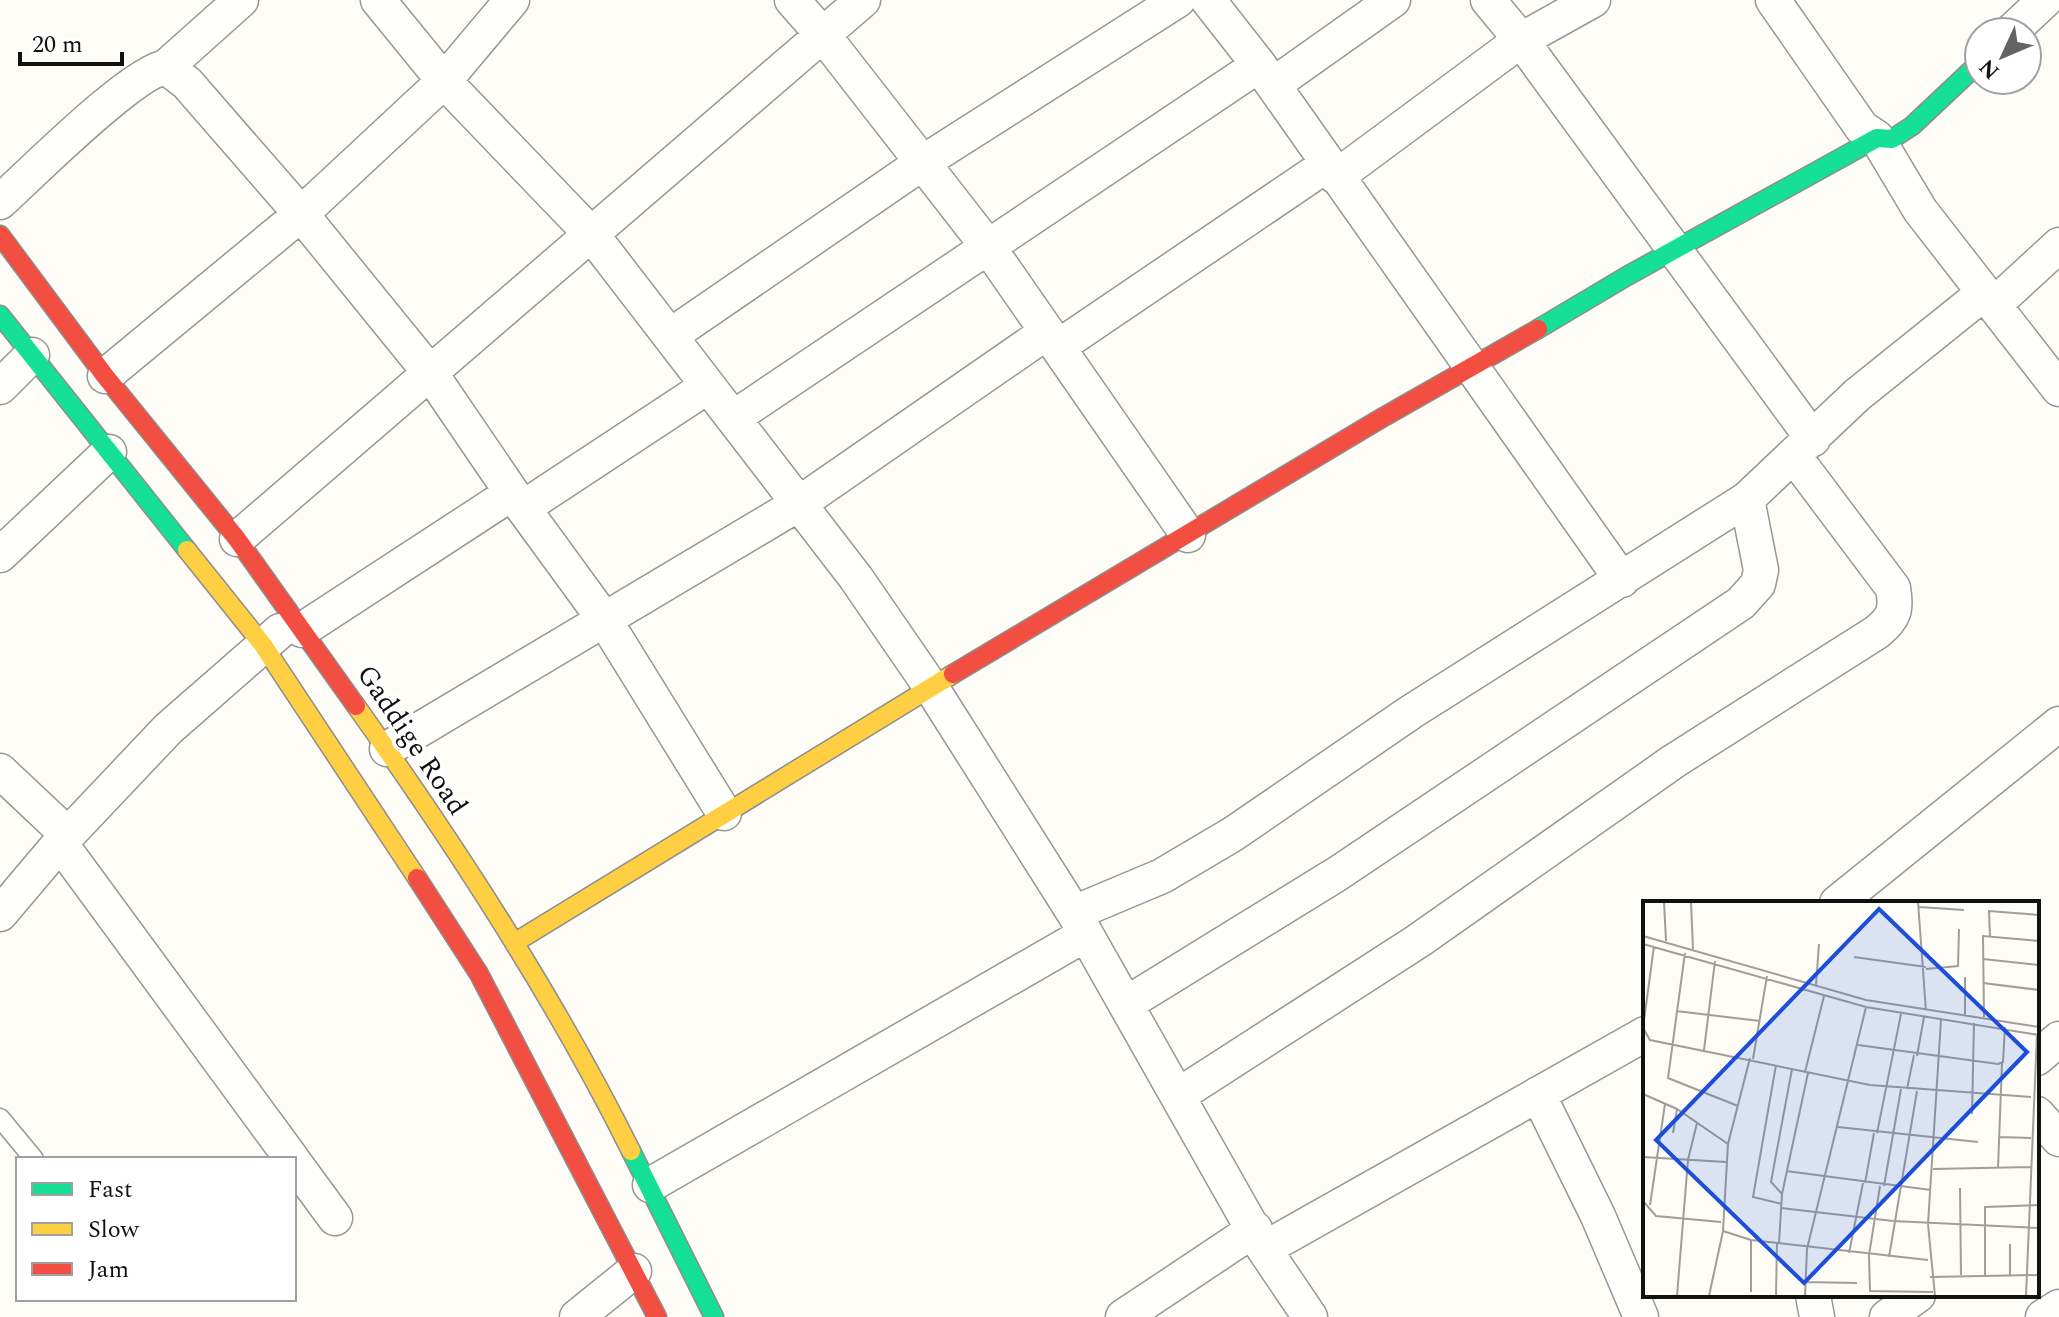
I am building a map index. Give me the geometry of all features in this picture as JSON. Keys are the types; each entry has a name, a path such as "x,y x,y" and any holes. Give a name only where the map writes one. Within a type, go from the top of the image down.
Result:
{"main road":[{"path":"514,943 931,687 1380,419 1877,138 1892,139 1912,126 1963,78"},
{"name":"Gaddige Road","path":"0,235 105,376 237,539 387,749 514,943 600,1088 714,1317"},
{"path":"0,315 263,645 479,974 657,1317"}],"street":[{"path":"0,202 125,89 155,69 166,67 241,0"},
{"path":"378,0 444,81 592,235 800,503 931,687 1080,924 1260,1239 1310,1317"},
{"path":"105,376 301,214 444,81 512,0"},
{"path":"792,0 823,35 989,248 1188,535"},
{"path":"237,539 863,0"},
{"path":"670,336 922,163 1178,0"},
{"path":"1208,0 1266,75 1622,580"},
{"path":"733,418 989,248 1266,75 1393,0"},
{"path":"1179,1095 1418,941 1674,761 1877,632 1891,620 1896,607 1893,588 1675,250 1521,40 1488,0"},
{"path":"387,749 800,503 1052,340 1332,170 1521,40 1593,0"},
{"path":"1773,0 1862,128 1877,138 1920,210 2059,389"},
{"path":"2028,16 2045,0"},
{"path":"166,67 187,83 301,214 431,374 517,500 604,619 724,813"},
{"path":"650,1185 1233,834 1411,712 1747,499 1857,395 2059,245"},
{"path":"0,387 32,355"},
{"path":"0,914 64,839 168,729 263,645 517,500 708,386"},
{"path":"0,555 109,452"},
{"path":"1126,1004 1337,874 1741,603 1758,584 1761,570 1747,499"},
{"path":"1847,900 2059,724"},
{"path":"0,771 64,839 290,1157"},
{"path":"1123,1317 1260,1239 1538,1094 1643,1035"},
{"path":"2039,1056 2059,1039"},
{"path":"1538,1094 1598,1216 1641,1317"},
{"path":"2039,1116 2059,1139"},
{"path":"296,1165 335,1218"},
{"path":"577,1317 634,1271"},
{"path":"1813,1297 1817,1317"},
{"path":"1887,1317 1915,1297"},
{"path":"2043,1317 2059,1307"}],"lane":[{"path":"0,1118 32,1157"}],"traffic: fast":[{"path":"1538,329 1627,276 1877,138 1892,139 1912,126 1963,78"},
{"path":"0,315 187,550"},
{"path":"631,1151 714,1317"}],"traffic: slow":[{"path":"187,550 263,645 417,878"},
{"path":"514,943 953,674"},
{"path":"356,706 430,813 537,979 631,1151"}],"traffic: jam":[{"path":"0,235 105,376 237,539 356,706"},
{"path":"953,674 1380,419 1538,329"},
{"path":"417,878 479,974 657,1317"}]}
